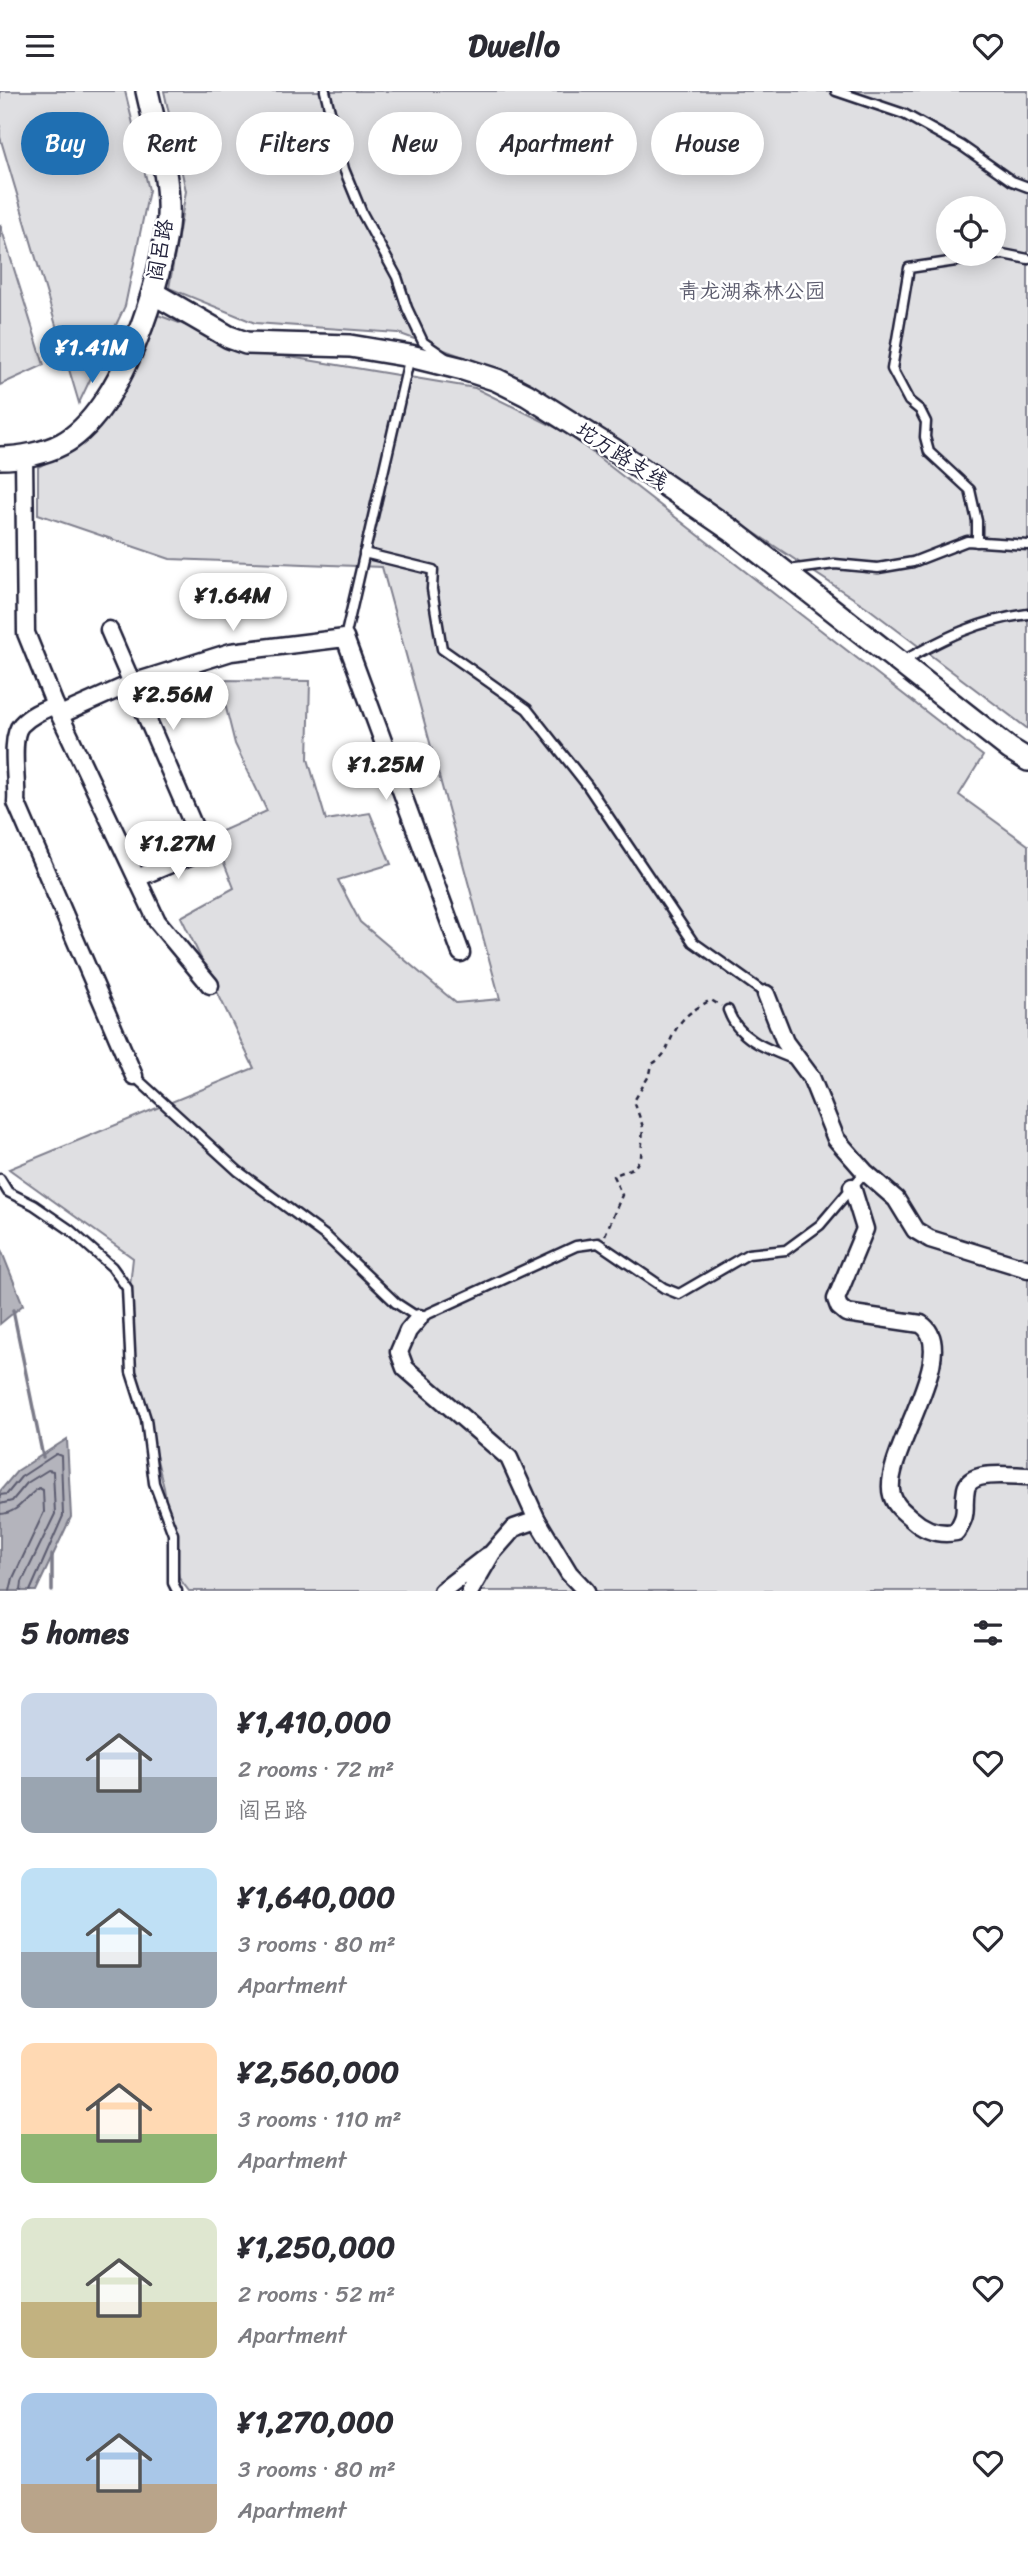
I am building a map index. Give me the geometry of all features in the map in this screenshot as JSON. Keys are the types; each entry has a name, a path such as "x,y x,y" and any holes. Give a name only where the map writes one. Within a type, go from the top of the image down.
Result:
{"main road":[{"name":"阎吕路","path":"10,457 62,444 87,426 117,384 153,293 164,242 167,191 147,91"},
{"name":"坨万路支线","path":"153,293 229,337 246,343 350,347 410,356 497,380 545,405 674,490 785,571 1028,761"}],"street":[{"path":"10,457 26,633 57,710 157,921 210,985"},
{"path":"109,630 204,850 137,878"},
{"path":"134,1076 16,802 15,757 18,727 28,718 231,652 345,638 461,953"},
{"path":"766,994 785,1042 811,1077 836,1139 865,1172 896,1199 915,1230 930,1239 1028,1269"},
{"path":"852,1187 865,1229 836,1299 839,1307 846,1313 921,1324 929,1329 933,1337 932,1365 894,1471 890,1492 896,1504 917,1523 932,1532 956,1532 966,1517 967,1486 972,1479 986,1475 1028,1476"},
{"path":"419,1318 408,1331 399,1352 405,1368 509,1458 537,1520 569,1573 586,1591"},
{"path":"470,1591 492,1553 514,1528 537,1520"},
{"path":"442,1591 492,1553"}],"lane":[{"path":"325,91 344,169 362,213 397,277 407,308 423,342 463,369"},
{"path":"836,91 904,114 962,146 1012,181 1028,187"},
{"path":"868,102 871,91"},
{"path":"977,541 977,521 970,490 929,452 925,437 926,422 920,410 909,401 892,369 909,268 1003,254 1028,259"},
{"path":"345,638 410,356"},
{"path":"785,571 835,564 878,568 913,562 967,541 1028,545"},
{"path":"364,553 433,570 432,589 442,649 527,709 587,785 693,942 766,994"},
{"path":"900,662 948,635 993,619 1028,614"},
{"path":"728,1010 732,1022 753,1042 800,1061"},
{"path":"134,1076 238,1171 318,1230 396,1303 419,1318 576,1246 598,1243 664,1288 679,1294 748,1254 786,1250 820,1225 865,1172"},
{"path":"0,1179 8,1192 34,1205 69,1229 111,1267 127,1288 131,1372 146,1419 154,1483 173,1534 173,1583 177,1591"}],"path":[{"path":"598,1243 606,1233 622,1195 613,1176 635,1167 641,1157 643,1127 634,1101 650,1074 652,1064 665,1056 675,1031 689,1012 711,1000 728,1010"}],"green space":[{"path":"0,91 125,91 130,112 123,112 123,175 145,175 149,190 125,306 79,403 0,137"},
{"name":"青龙湖森林公园","path":"164,91 1028,91 1028,729 868,608 521,378 398,333 255,323 169,288 186,191 182,175 222,175 222,112 169,112"},
{"path":"0,224 44,365 0,385"},
{"path":"158,315 254,351 475,388 567,433 983,756 959,795 1028,845 1028,1591 189,1591 179,1578 164,1488 125,1331 133,1258 9,1169 254,1068 181,917 234,888 213,835 267,811 235,744 219,680 310,681 308,759 326,820 370,813 391,864 338,880 360,922 456,1003 500,999 382,567 170,559 38,514 38,467 80,444 118,404"}],"water":[{"path":"0,1247 23,1305 0,1324"},
{"path":"67,1439 71,1517 36,1591 0,1591 0,1491 17,1471"}],"waterway":[{"path":"13,1310 43,1457"},
{"path":"52,1555 52,1591"}]}
